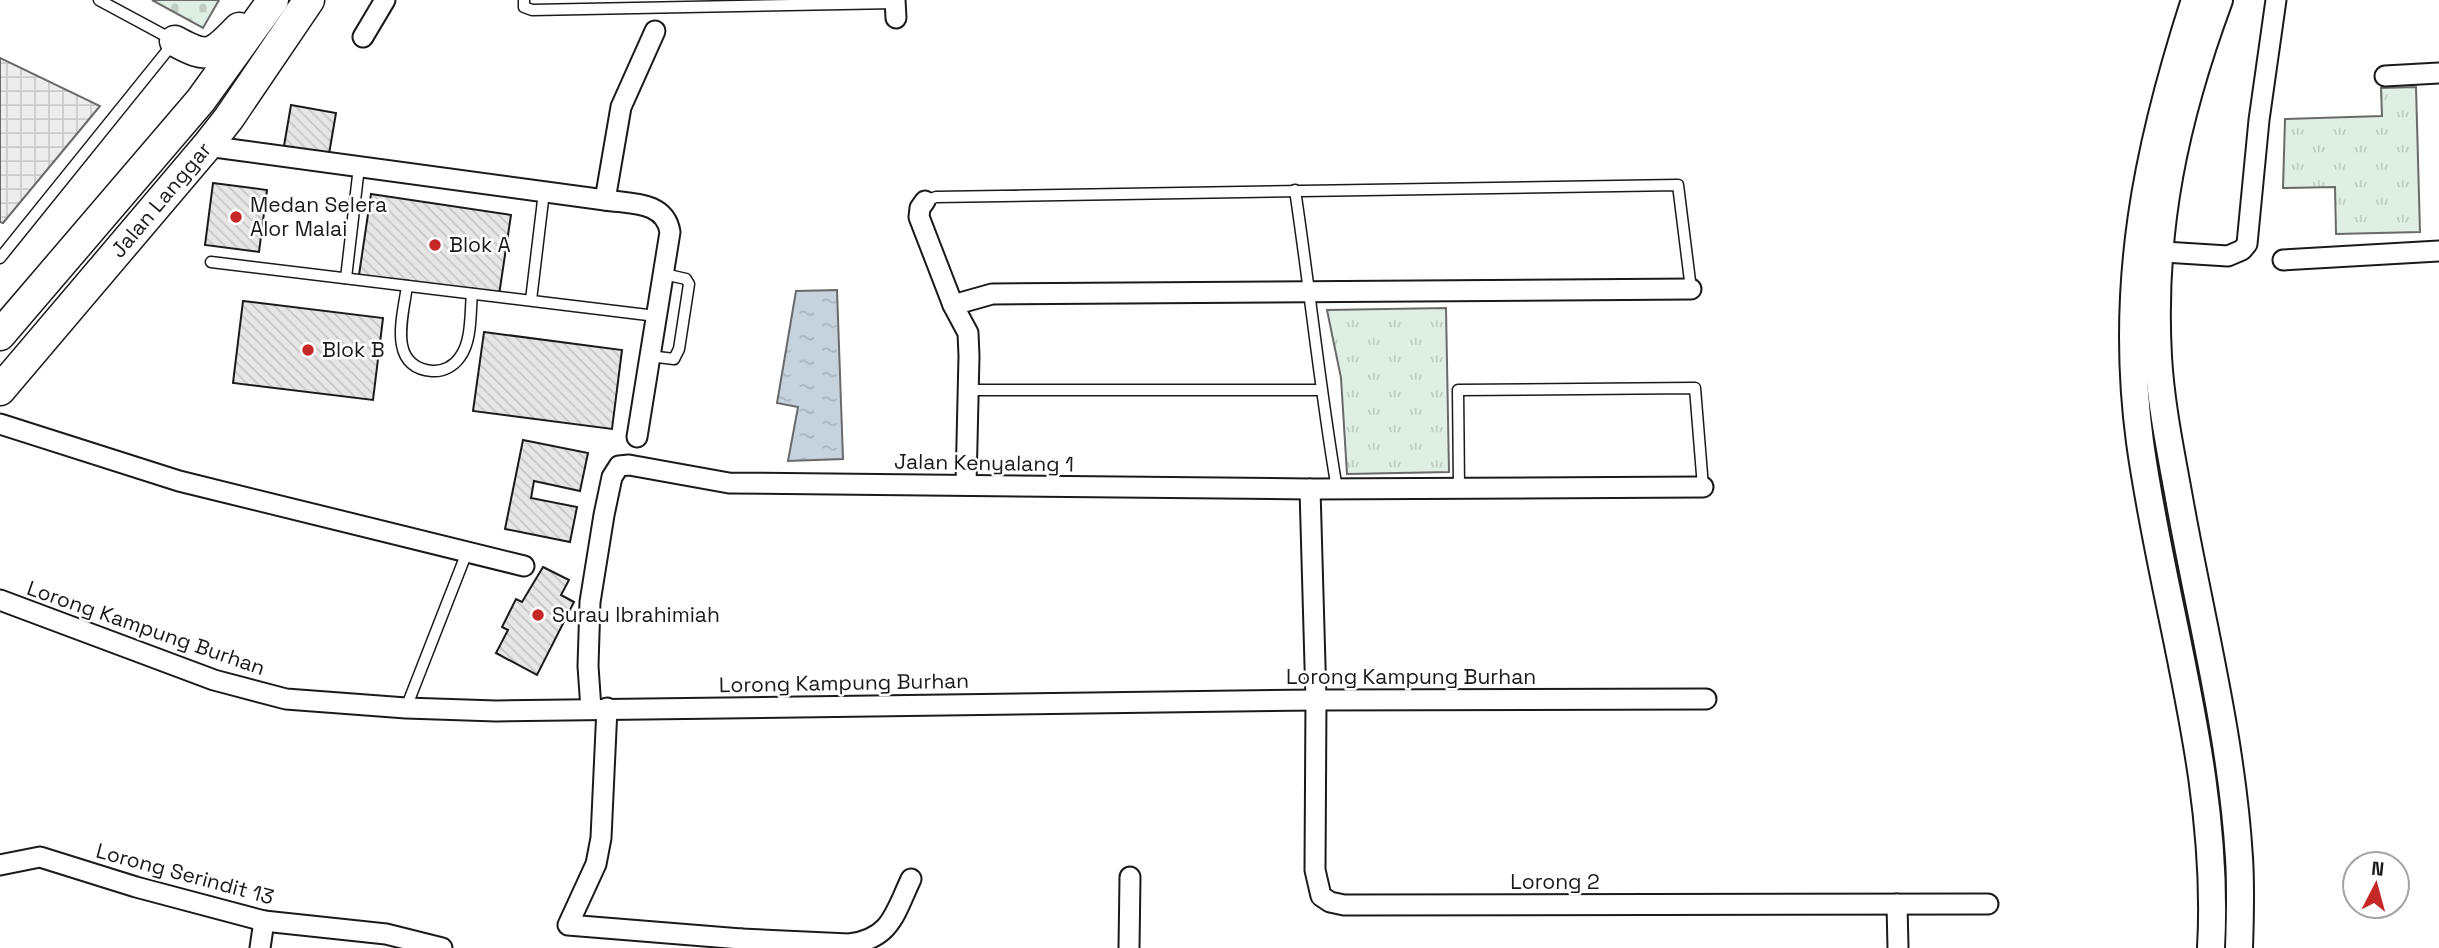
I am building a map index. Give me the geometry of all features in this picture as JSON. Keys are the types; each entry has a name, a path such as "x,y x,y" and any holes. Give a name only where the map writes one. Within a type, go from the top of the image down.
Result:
{"main road":[{"path":"175,41 194,51 207,53 219,49 266,0"},
{"name":"Jalan Langgar","path":"0,335 201,100 273,0"},
{"name":"Jalan Langgar","path":"0,390 207,146 309,0"},
{"path":"2195,0 2151,156 2148,251 2157,310 2161,392 2233,795 2239,861 2239,948"},
{"path":"2211,948 2213,904 2208,820 2141,443 2133,308 2194,71 2219,0"}],"street":[{"path":"363,37 385,0"},
{"path":"2148,251 2228,256 2242,250 2247,244 2259,120 2276,0"},
{"path":"605,200 621,107 655,31"},
{"path":"2385,76 2439,73"},
{"path":"207,146 652,207 665,216 670,232 637,438"},
{"path":"925,201 920,208 919,217 953,305 968,333 967,485"},
{"path":"2283,260 2439,251"},
{"path":"953,305 992,294 1691,289"},
{"path":"0,424 179,481 524,566"},
{"name":"Jalan Kenyalang 1","path":"599,708 588,666 590,603 612,477 619,466 629,464 729,483 1310,489 1703,487"},
{"name":"Lorong 2","path":"1310,489 1316,700 1315,870 1321,896 1330,902 1344,905 1987,904"},
{"name":"Lorong Kampung Burhan","path":"0,600 214,680 286,699 406,708 496,711 1316,700 1706,699"},
{"path":"599,708 601,838 596,864 568,925 741,944 864,942 888,927 911,879"},
{"name":"Lorong Serindit 13","path":"0,865 40,857 136,887 264,921 386,934 442,948"},
{"path":"1129,877 1129,948"},
{"path":"1897,904 1898,948"},
{"path":"260,948 264,921"}],"lane":[{"path":"0,258 175,41 99,0"},
{"path":"524,0 525,9 532,10 895,7"},
{"path":"346,278 359,167"},
{"path":"925,201 936,197 1678,185 1691,289"},
{"path":"1295,190 1310,292 1320,390 1344,489"},
{"path":"531,300 544,192"},
{"path":"211,262 656,316"},
{"path":"649,356 674,359 679,349 689,284 686,279 664,274"},
{"path":"407,286 401,342 404,353 415,365 433,371 449,368 460,358 466,344 472,294"},
{"path":"1459,488 1458,390 1681,388 1695,388 1703,487"},
{"path":"969,390 1320,390"},
{"path":"406,708 467,552"}],"green space":[{"path":"152,0 219,0 203,28"},
{"path":"2416,87 2420,232 2336,234 2335,187 2283,188 2285,119 2382,116 2381,88"},
{"path":"1446,308 1449,472 1347,474 1341,378 1327,310"}],"shaded area":[{"path":"0,58 100,106 3,223 0,222"}],"water":[{"path":"837,290 843,459 788,461 798,407 777,403 796,291"}],"building":[{"path":"291,105 336,113 329,154 284,146"},
{"name":"Medan Selera Alor Malai","path":"213,183 267,190 259,252 205,245"},
{"name":"Blok A","path":"371,194 511,215 499,295 359,275"},
{"name":"Blok B","path":"243,301 383,318 373,400 233,383"},
{"path":"484,332 622,350 612,429 473,411"},
{"path":"523,440 588,453 580,491 534,481 531,498 577,507 570,542 505,529"},
{"name":"Surau Ibrahimiah","path":"543,567 569,580 561,595 574,602 537,675 496,653 508,630 502,627 516,599 522,602"}],"place":[{"name":"Medan Selera Alor Malai","path":"236,217"},
{"name":"Blok A","path":"435,245"},
{"name":"Blok B","path":"308,350"},
{"name":"Surau Ibrahimiah","path":"538,615"}]}
